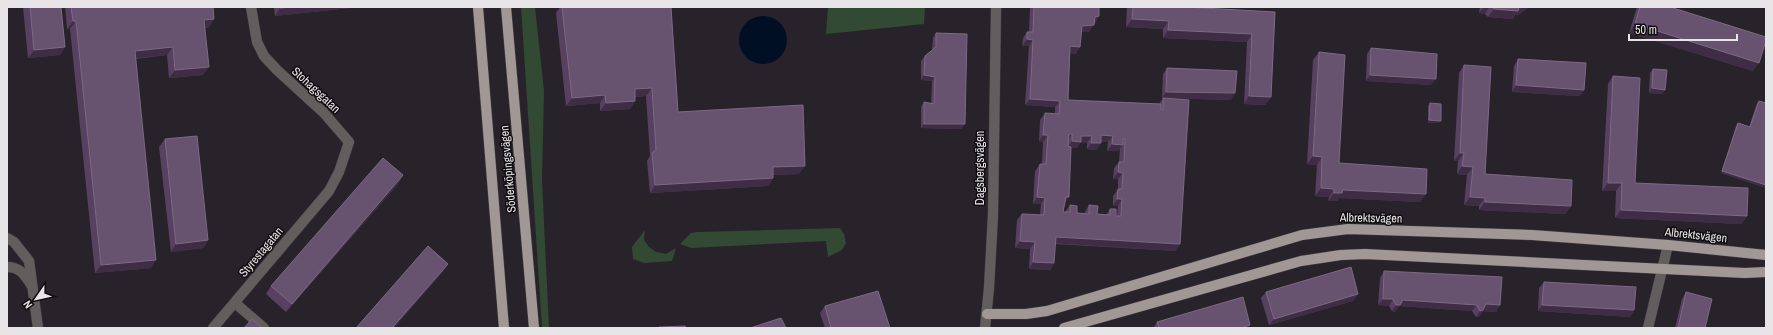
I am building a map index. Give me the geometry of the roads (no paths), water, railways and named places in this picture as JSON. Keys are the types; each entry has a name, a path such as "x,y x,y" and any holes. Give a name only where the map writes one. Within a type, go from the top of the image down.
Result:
{"main road":[{"name":"Söderköpingsvägen","path":"478,7 504,328"},
{"name":"Söderköpingsvägen","path":"506,7 534,328"},
{"name":"Albrektsvägen","path":"987,314 1026,314 1047,311 1296,236 1348,228 1532,235 1766,254"},
{"path":"1064,328 1301,261 1342,255 1366,254 1745,273 1766,272"}],"street":[{"name":"Stohagsgatan","path":"251,7 257,42 264,56 324,113 349,142 340,172 329,191"},
{"name":"Dagsbergsvägen","path":"985,328 993,215 996,7"},
{"name":"Styrestagatan","path":"213,328 329,191"},
{"path":"7,238 14,242 29,261 38,328"},
{"path":"1648,328 1668,245"},
{"path":"7,267 16,267 21,271 32,286"},
{"path":"235,303 264,328"}],"water":[{"path":"763,16 772,18 780,23 785,31 787,40 785,49 780,57 772,62 763,64 754,62 746,57 741,49 739,40 741,31 746,23 754,18"}]}
